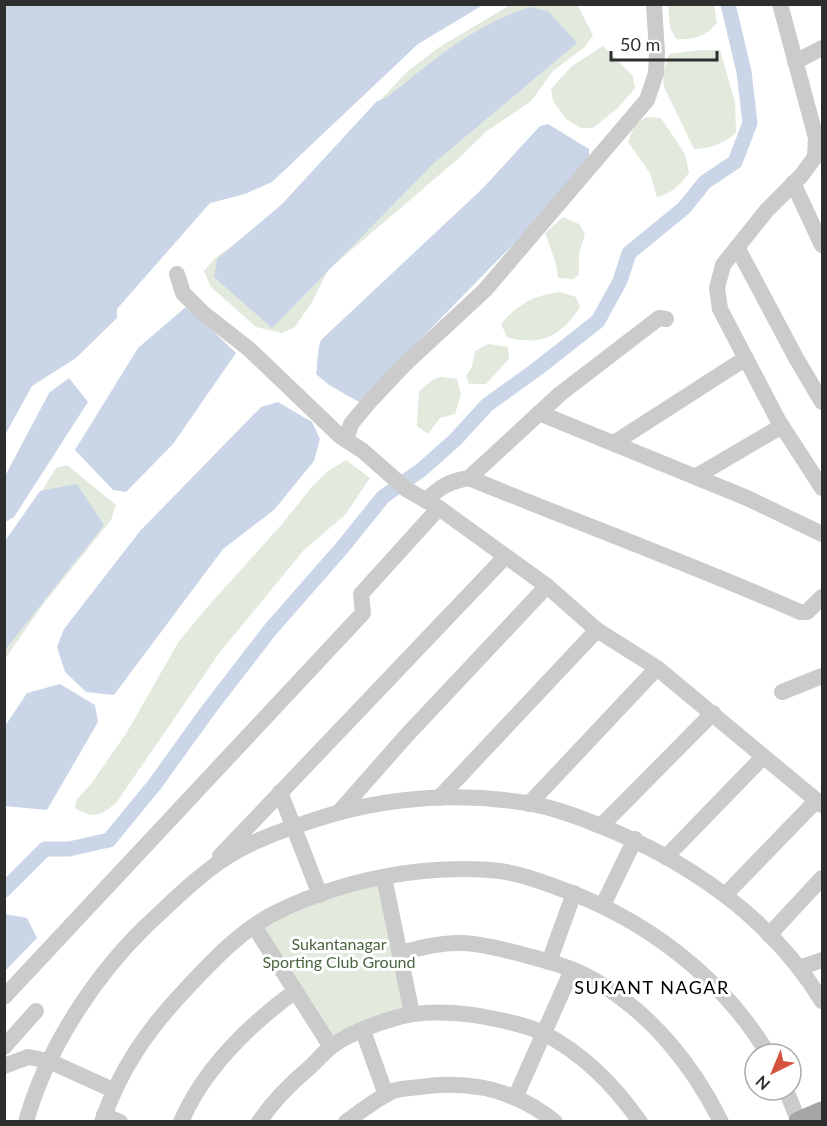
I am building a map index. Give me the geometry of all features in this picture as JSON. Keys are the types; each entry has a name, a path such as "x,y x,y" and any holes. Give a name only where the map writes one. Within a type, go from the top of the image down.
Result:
{"main road":[{"path":"799,1122 822,1112"}],"street":[{"path":"346,440 351,424 371,400 404,364 485,290 647,100 657,63 654,4"},
{"path":"780,4 819,156 766,210 737,247 723,266 717,288 720,309 782,426 822,488"},
{"path":"795,62 822,48"},
{"path":"793,183 822,245"},
{"path":"737,247 822,402"},
{"path":"177,274 183,293 203,313 249,350 346,440 363,451 406,489 433,504 547,586 597,630 657,668 819,803 725,895"},
{"path":"469,478 560,394 659,318 666,319"},
{"path":"614,443 746,358"},
{"path":"539,413 747,498 822,534"},
{"path":"695,477 782,426"},
{"path":"4,997 363,613 361,594 433,504 436,490 452,481 469,478 822,619"},
{"path":"26,1122 49,1061 92,989 121,951 198,878 505,556"},
{"path":"340,812 406,736 547,586"},
{"path":"800,612 807,612 822,597"},
{"path":"439,798 597,630"},
{"path":"529,804 657,668"},
{"path":"782,692 822,676"},
{"path":"601,826 713,713"},
{"path":"666,857 764,757"},
{"path":"280,792 320,895"},
{"path":"198,878 223,860 268,837 340,812 402,800 462,797 529,804 577,817 635,839 695,873 725,895 769,935 810,981 822,1001"},
{"path":"603,905 635,839"},
{"path":"108,1119 113,1090 139,1045 176,999 205,968 254,926 278,911 338,888 384,877 455,870 492,870 534,879 603,905 668,944 705,976 737,1007 760,1042"},
{"path":"384,877 412,1014"},
{"path":"769,935 822,878"},
{"path":"549,962 574,893"},
{"path":"254,926 331,1047"},
{"path":"400,952 462,943 502,949 549,962 594,980 648,1021 676,1051 698,1080 721,1122"},
{"path":"799,968 822,960"},
{"path":"515,1098 572,970"},
{"path":"185,1120 189,1103 213,1068 248,1030 294,992"},
{"path":"4,1047 36,1011"},
{"path":"259,1122 288,1086 331,1047 349,1036 412,1014 479,1015 510,1022 544,1034 593,1067 625,1101 640,1122"},
{"path":"363,1031 386,1095"},
{"path":"4,1066 28,1057 49,1061 113,1090"},
{"path":"346,1122 395,1090 460,1084 493,1089 515,1098 555,1122"},
{"path":"791,1102 799,1122"}],"green space":[{"path":"577,4 593,35 585,47 553,71 531,101 487,131 458,159 328,270 312,302 295,327 282,333 256,327 211,287 204,271 215,258 269,220 407,72 438,48 510,5"},
{"path":"668,5 714,5 717,23 708,32 698,37 676,39 670,28"},
{"path":"603,46 633,76 635,88 619,107 593,128 581,128 566,119 553,101 551,89 572,66"},
{"path":"720,50 735,102 736,133 716,145 694,149 664,87 663,74 669,54"},
{"path":"646,117 661,118 685,154 689,173 671,191 657,197 650,173 628,142 634,126"},
{"path":"563,217 579,224 585,234 579,253 579,275 573,279 558,278 556,264 545,233"},
{"path":"561,292 576,297 580,307 566,325 549,337 539,340 529,341 507,337 501,324 513,311 535,298"},
{"path":"488,344 508,347 509,359 486,384 469,384 466,376 472,367 475,351"},
{"path":"440,377 457,379 461,395 455,414 440,418 428,434 417,426 419,391 432,380"},
{"path":"346,460 370,478 345,515 304,550 220,652 116,803 106,811 92,815 75,808 76,800 91,784 127,732 179,641 310,489 328,471"},
{"path":"67,465 116,505 111,520 44,603 5,657 4,552 56,468"},
{"name":"Sukantanagar Sporting Club Ground","path":"379,883 405,1012 332,1042 261,928 325,898"}],"water":[{"path":"5,4 483,5 418,44 272,182 245,194 210,203 117,309 117,318 76,358 32,386 5,435"},
{"path":"531,7 549,12 577,43 434,163 272,328 214,277 217,259 282,204 377,101 386,98 454,45 472,34"},
{"path":"548,124 589,149 589,158 581,175 359,402 329,385 316,374 321,340 483,188 540,126"},
{"path":"187,306 236,353 173,444 126,492 113,490 75,450 138,348"},
{"path":"69,378 88,402 14,517 5,522 5,476 49,393"},
{"path":"278,402 312,422 320,439 314,461 274,510 223,549 114,695 86,692 65,672 57,647 64,629 140,531 261,407"},
{"path":"77,484 104,525 5,650 5,541 40,491"},
{"path":"60,684 95,705 98,722 47,810 5,806 5,726 27,693"},
{"path":"5,914 27,918 37,938 5,971"}],"waterway":[{"path":"4,890 45,849 69,849 109,840 155,784 270,630 383,497 421,470 455,440 487,405 598,321 620,281 629,253 684,208 705,182 735,162 750,123 744,72 728,4"}],"district":[{"name":"SUKANT NAGAR","path":"652,988"}]}
